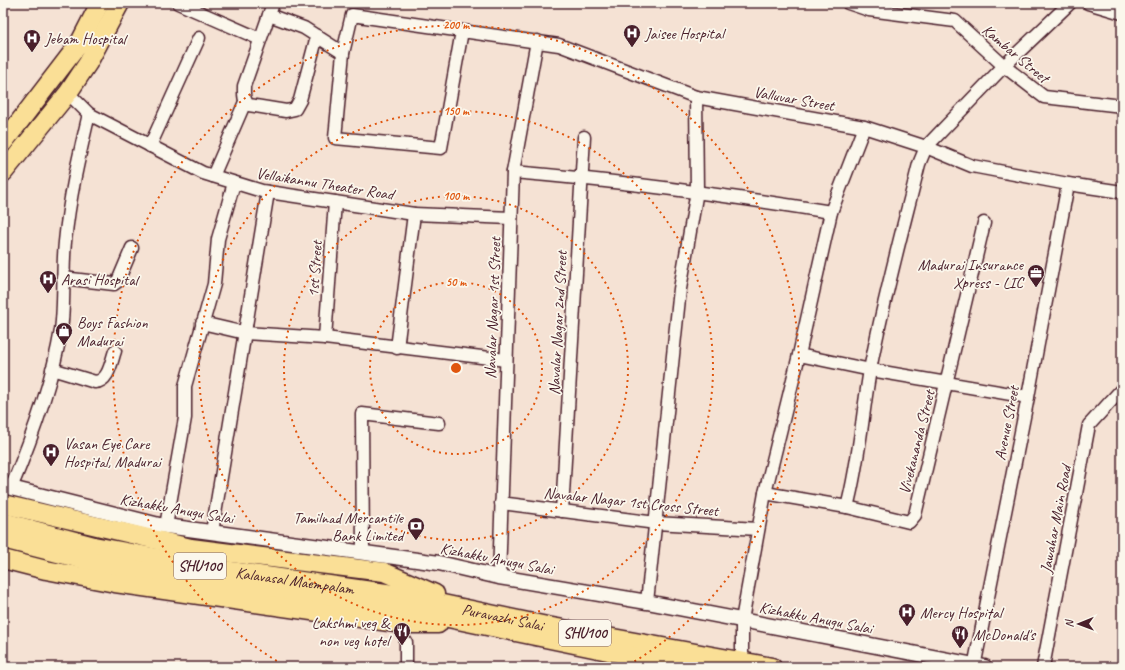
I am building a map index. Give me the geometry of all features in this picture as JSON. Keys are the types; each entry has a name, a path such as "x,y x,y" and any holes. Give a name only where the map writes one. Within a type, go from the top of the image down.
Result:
{"main road":[{"path":"3,143 79,44 100,3"},
{"path":"3,173 68,93 88,63 120,3"},
{"path":"3,504 191,548 384,572 468,615"},
{"name":"Kalavasal Maempalam","path":"3,522 94,546 400,601"},
{"name":"Kalavasal Maempalam","path":"3,539 89,562 217,584 400,601"},
{"path":"3,559 46,570 115,583 395,623 468,615"},
{"name":"Puravazhi Salai","path":"400,601 468,615 686,667"},
{"name":"Puravazhi Salai","path":"468,615 547,626 743,664 772,667"}],"street":[{"path":"178,3 260,39"},
{"name":"Kambar Street","path":"848,3 869,10 955,21 1004,66 1044,97 1122,106"},
{"path":"847,507 852,488 870,370 887,293 919,164 926,147 1004,66 1070,3"},
{"path":"1088,3 1122,13"},
{"path":"213,176 246,102 244,86 271,9 343,53 335,138 441,148 462,31"},
{"name":"Valluvar Street","path":"343,53 352,15 559,44 696,97 864,127 926,147 972,166 1068,184 1122,192"},
{"path":"246,102 250,105 286,111 294,109 300,100 317,36"},
{"path":"150,146 199,38"},
{"name":"Navalar Nagar 1st Street","path":"499,577 513,172 537,41"},
{"name":"Vellaikannu Theater Road","path":"68,93 89,114 203,173 234,183 268,192 414,214 511,218"},
{"path":"647,602 680,289 697,191 696,97"},
{"path":"7,487 27,450 52,368 61,329 65,242 75,176 89,114"},
{"path":"743,664 742,620 765,493 799,355 831,212 864,127"},
{"name":"Navalar Nagar 2nd Street","path":"562,511 584,137"},
{"path":"513,172 697,191 831,212"},
{"path":"166,526 185,418 185,386 214,284 218,239 234,183"},
{"name":"Avenue Street","path":"978,666 1068,184"},
{"path":"212,532 268,192"},
{"name":"1st Street","path":"326,338 335,202"},
{"path":"397,348 414,214"},
{"name":"Vivekananda Street","path":"765,493 847,507 909,522 915,515 984,223"},
{"path":"63,278 114,284 118,281 132,248"},
{"path":"202,323 245,333 326,338 397,348 506,360"},
{"path":"52,368 95,382 100,382 105,379 115,351"},
{"path":"799,355 870,370 1028,397"},
{"name":"Jawahar Main Road","path":"1043,667 1089,425 1122,389"},
{"path":"363,553 362,414 439,424"},
{"name":"Kizhakku Anugu Salai","path":"7,487 166,526 438,563 499,577 647,602 978,666"},
{"name":"Navalar Nagar 1st Cross Street","path":"501,503 656,523 758,529"},
{"path":"406,642 406,667"}],"place":[{"name":"Jaisee Hospital","path":"632,48"},
{"name":"Jebam Hospital","path":"32,53"},
{"name":"Madurai Insurance Xpress - LIC","path":"1036,288"},
{"name":"Arasi Hospital","path":"48,294"},
{"name":"Boys Fashion Madurai","path":"64,346"},
{"name":"Vasan Eye Care Hospital, Madurai","path":"51,467"},
{"name":"Tamilnad Mercantile Bank Limited","path":"416,541"},
{"name":"Mercy Hospital","path":"907,627"},
{"name":"Lakshmi veg & non veg hotel","path":"402,646"},
{"name":"McDonald's","path":"960,649"}]}
